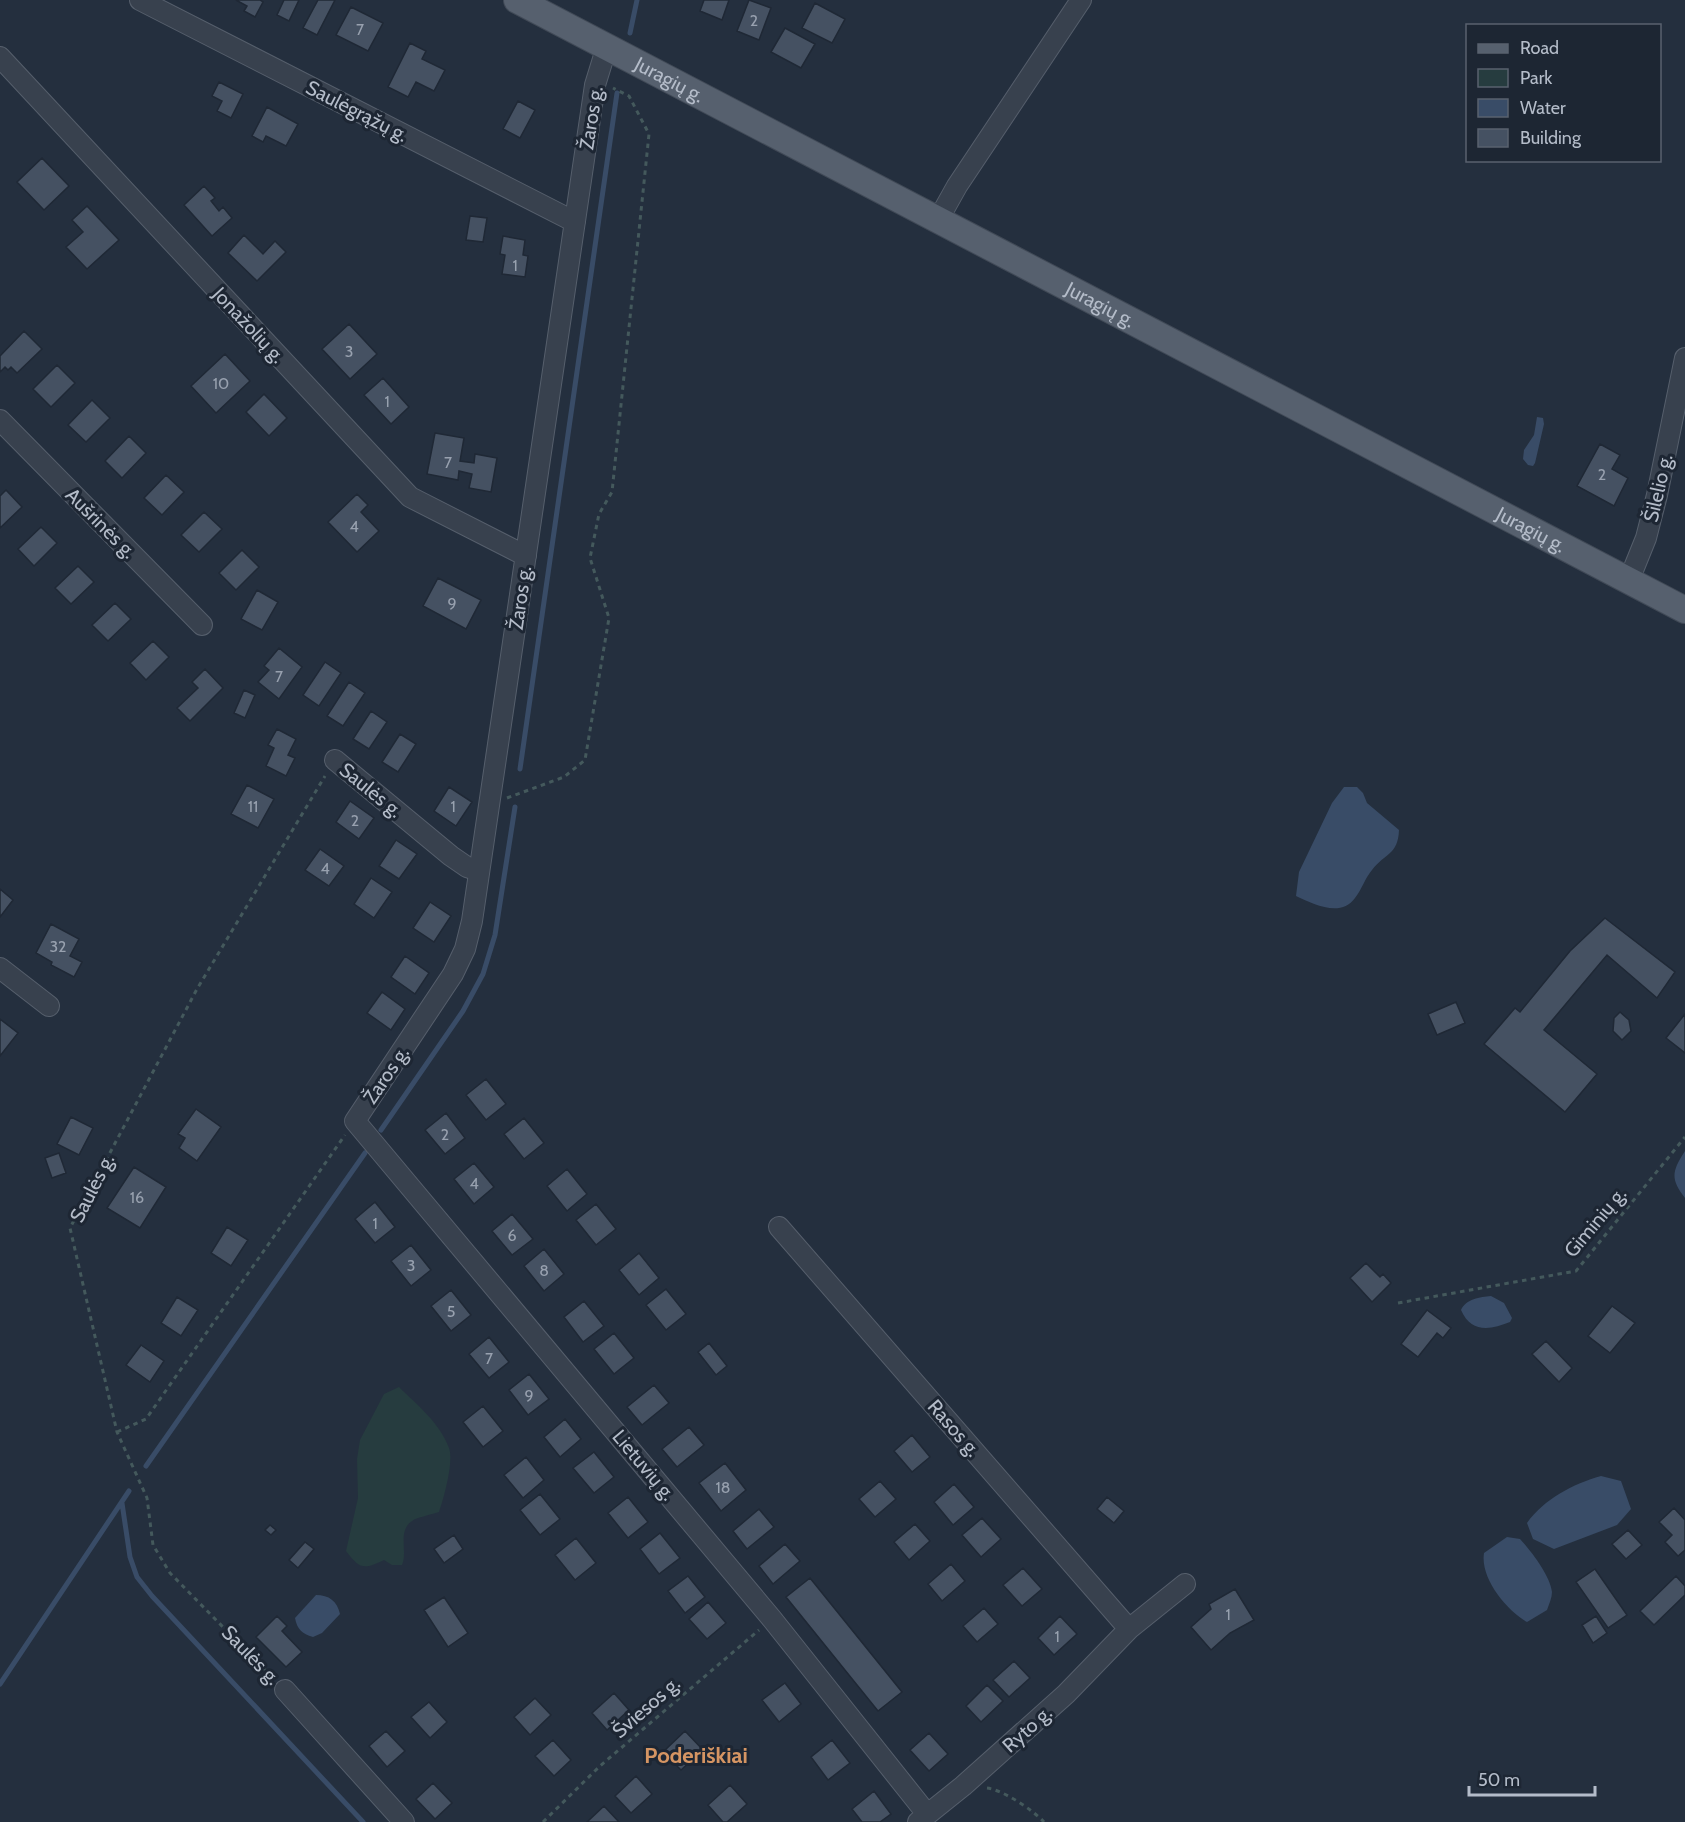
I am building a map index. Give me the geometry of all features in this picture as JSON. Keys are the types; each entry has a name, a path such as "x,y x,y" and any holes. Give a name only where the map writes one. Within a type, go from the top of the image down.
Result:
{"main road":[{"name":"Juragių g.","path":"517,0 1685,610"}],"street":[{"name":"Saulėgrąžų g.","path":"140,0 575,222"},
{"path":"938,220 957,186 1081,0"},
{"name":"Žaros g.","path":"355,1121 453,974 465,949 472,921 575,222 597,81 608,46"},
{"name":"Jonažolių g.","path":"0,57 410,497 526,556"},
{"name":"Šilelio g.","path":"1629,580 1646,538 1657,495 1685,358"},
{"name":"Aušrinės g.","path":"0,420 202,625"},
{"name":"Saulės g.","path":"335,760 452,856 467,867 479,871"},
{"path":"0,968 49,1006"},
{"name":"Lietuvių g.","path":"355,1121 386,1155 772,1619 923,1818"},
{"name":"Rasos g.","path":"778,1227 1129,1629"},
{"name":"Ryto g.","path":"923,1818 963,1786 1066,1694 1129,1629 1185,1584"},
{"name":"Saulės g.","path":"285,1690 404,1822"}],"path":[{"path":"489,805 564,777 585,760 609,618 590,558 599,514 612,492 649,134 629,96 597,81"},
{"name":"Saulės g.","path":"285,1690 170,1573 153,1545 147,1498 117,1432 70,1228 197,989 335,760"},
{"path":"117,1432 146,1419 355,1121"},
{"name":"Giminių g.","path":"1398,1303 1576,1271 1685,1137"},
{"name":"Šviesos g.","path":"543,1822 600,1766 772,1619"},
{"path":"963,1786 991,1788 1014,1800 1044,1822"}],"green space":[{"path":"399,1387 427,1415 445,1439 450,1454 448,1480 439,1512 417,1518 405,1530 402,1565 392,1565 384,1560 362,1566 346,1551 358,1498 357,1459 360,1440 384,1394"}],"water":[{"path":"1537,417 1543,418 1544,424 1533,466 1528,465 1523,459 1524,450 1534,435"},
{"path":"1344,787 1357,787 1363,793 1367,803 1399,830 1393,849 1367,876 1357,895 1349,904 1335,908 1296,896 1299,872 1332,803"},
{"path":"1685,1151 1685,1198 1674,1175 1677,1164"},
{"path":"1491,1296 1504,1303 1512,1318 1510,1322 1488,1328 1470,1323 1461,1310 1463,1306 1474,1299"},
{"path":"1601,1476 1621,1481 1631,1509 1617,1525 1554,1549 1533,1539 1527,1523 1534,1514 1570,1488"},
{"path":"1507,1537 1520,1539 1551,1585 1552,1594 1547,1610 1527,1622 1503,1601 1486,1573 1484,1553"},
{"path":"316,1595 332,1600 340,1614 322,1633 313,1637 301,1630 295,1618"}],"building":[{"path":"236,0 263,2 255,17 244,11 247,6"},
{"path":"284,0 299,0 289,21 277,15"},
{"path":"318,0 335,0 317,35 303,28"},
{"path":"704,0 729,0 722,20 700,11"},
{"path":"749,0 771,8 759,40 737,31"},
{"path":"815,3 845,19 832,43 802,28"},
{"path":"351,7 383,23 368,51 336,35"},
{"path":"785,28 815,44 801,68 771,52"},
{"path":"410,43 426,51 422,59 445,70 434,91 416,82 408,97 388,87"},
{"path":"219,82 243,94 231,118 217,111 222,101 212,96"},
{"path":"518,101 535,110 520,138 503,129"},
{"path":"267,107 298,124 286,146 266,136 263,142 252,136"},
{"path":"42,158 69,186 44,210 17,182"},
{"path":"204,186 215,198 211,201 219,211 223,207 232,218 212,236 184,205"},
{"path":"87,206 119,240 87,269 66,247 83,232 72,220"},
{"path":"470,216 487,218 483,242 466,240"},
{"path":"244,235 263,254 275,241 286,252 257,281 228,253"},
{"path":"503,236 525,240 523,255 528,256 525,277 502,274 505,255 500,254"},
{"path":"349,324 377,354 350,379 322,349"},
{"path":"24,331 42,349 17,373 11,367 8,370 5,367 0,372 0,356"},
{"path":"225,354 250,381 216,413 191,386"},
{"path":"57,365 75,383 51,407 33,389"},
{"path":"383,378 409,407 391,424 364,395"},
{"path":"264,394 287,418 269,436 246,412"},
{"path":"92,400 110,418 86,442 68,425"},
{"path":"435,433 464,438 460,461 474,463 475,454 497,458 491,492 469,488 472,474 459,471 458,480 427,474"},
{"path":"129,436 146,453 122,478 105,461"},
{"path":"1600,444 1620,455 1612,469 1628,478 1614,506 1577,486"},
{"path":"166,475 184,492 162,515 144,498"},
{"path":"6,490 22,507 0,528 0,496"},
{"path":"357,494 368,505 361,512 379,531 357,552 328,522"},
{"path":"204,512 222,529 199,552 181,535"},
{"path":"41,527 57,543 34,566 18,549"},
{"path":"242,550 259,567 236,590 219,573"},
{"path":"78,566 94,582 71,604 55,588"},
{"path":"438,578 481,600 466,629 423,606"},
{"path":"257,590 278,602 262,630 241,619"},
{"path":"115,603 131,619 108,641 92,625"},
{"path":"153,641 169,657 146,680 130,663"},
{"path":"279,648 302,667 279,699 258,682 269,670 264,666"},
{"path":"325,662 341,673 319,706 303,695"},
{"path":"205,669 223,688 190,721 177,708 198,688 192,682"},
{"path":"349,682 365,693 343,726 327,716"},
{"path":"244,690 255,695 245,718 234,713"},
{"path":"371,711 387,722 369,749 353,739"},
{"path":"277,729 296,739 288,755 295,758 286,776 266,766 274,748 268,745"},
{"path":"400,734 416,744 398,772 382,762"},
{"path":"247,785 274,799 258,828 231,814"},
{"path":"449,787 472,802 456,826 434,811"},
{"path":"350,801 374,818 359,839 336,822"},
{"path":"396,840 417,854 399,879 379,866"},
{"path":"320,849 344,866 329,886 305,870"},
{"path":"371,878 392,892 374,918 354,904"},
{"path":"0,889 13,900 0,917"},
{"path":"430,902 451,916 434,942 413,928"},
{"path":"1605,918 1675,972 1657,998 1607,955 1544,1030 1597,1074 1565,1112 1484,1044 1515,1008 1520,1012 1570,951"},
{"path":"51,924 79,939 70,956 82,962 74,977 51,965 52,962 36,953"},
{"path":"405,956 429,973 415,994 391,977"},
{"path":"382,992 405,1009 391,1030 367,1013"},
{"path":"1456,1002 1465,1023 1437,1035 1428,1014"},
{"path":"1620,1012 1629,1020 1631,1031 1622,1040 1613,1031 1614,1018"},
{"path":"1685,1014 1685,1053 1666,1038"},
{"path":"0,1019 18,1033 0,1056"},
{"path":"486,1079 506,1104 486,1120 466,1095"},
{"path":"196,1109 221,1127 197,1161 179,1148 185,1138 178,1134"},
{"path":"446,1113 465,1138 445,1154 425,1130"},
{"path":"71,1117 93,1128 79,1155 57,1144"},
{"path":"524,1118 544,1143 524,1159 504,1134"},
{"path":"59,1153 66,1173 52,1178 45,1158"},
{"path":"474,1163 494,1187 474,1204 454,1179"},
{"path":"134,1167 166,1187 140,1228 107,1208"},
{"path":"567,1169 587,1194 567,1211 547,1186"},
{"path":"375,1202 395,1227 375,1243 355,1219"},
{"path":"596,1204 616,1229 596,1245 576,1220"},
{"path":"512,1214 533,1239 512,1255 492,1231"},
{"path":"227,1227 248,1240 231,1266 211,1253"},
{"path":"411,1245 431,1270 411,1286 391,1261"},
{"path":"544,1249 564,1274 544,1291 524,1266"},
{"path":"639,1253 659,1278 639,1295 619,1270"},
{"path":"1366,1263 1380,1277 1383,1274 1391,1283 1372,1302 1350,1278"},
{"path":"666,1289 686,1314 666,1330 646,1305"},
{"path":"451,1290 471,1315 451,1331 431,1306"},
{"path":"177,1297 198,1310 181,1336 161,1323"},
{"path":"584,1301 604,1326 583,1342 564,1317"},
{"path":"1612,1306 1635,1323 1610,1353 1588,1336"},
{"path":"1427,1310 1451,1328 1443,1338 1437,1333 1418,1357 1401,1344"},
{"path":"614,1333 634,1358 614,1374 594,1349"},
{"path":"489,1337 509,1362 489,1378 469,1354"},
{"path":"1546,1341 1572,1368 1559,1382 1532,1354"},
{"path":"709,1343 727,1366 716,1375 698,1352"},
{"path":"141,1345 164,1361 150,1382 126,1365"},
{"path":"529,1374 549,1399 528,1415 509,1390"},
{"path":"654,1385 669,1403 642,1425 627,1407"},
{"path":"483,1406 503,1431 483,1447 463,1422"},
{"path":"565,1419 581,1439 560,1457 544,1437"},
{"path":"689,1427 704,1445 677,1467 662,1449"},
{"path":"912,1435 930,1457 912,1472 894,1451"},
{"path":"594,1452 614,1477 594,1493 573,1468"},
{"path":"526,1457 544,1480 523,1498 504,1475"},
{"path":"725,1463 746,1490 721,1511 699,1483"},
{"path":"880,1481 896,1499 875,1517 859,1499"},
{"path":"954,1484 974,1507 953,1525 934,1502"},
{"path":"540,1494 560,1519 540,1535 520,1510"},
{"path":"628,1497 648,1522 628,1538 608,1513"},
{"path":"1107,1497 1124,1511 1114,1523 1097,1509"},
{"path":"1674,1508 1685,1520 1685,1550 1678,1556 1665,1542 1672,1535 1659,1522"},
{"path":"759,1509 774,1527 747,1549 733,1531"},
{"path":"982,1518 1001,1539 981,1557 962,1535"},
{"path":"915,1524 930,1541 909,1560 894,1542"},
{"path":"270,1525 276,1530 271,1535 265,1530"},
{"path":"1628,1530 1642,1545 1626,1559 1612,1544"},
{"path":"660,1533 680,1558 659,1574 640,1549"},
{"path":"454,1535 463,1549 444,1563 434,1549"},
{"path":"576,1538 596,1563 575,1580 555,1555"},
{"path":"305,1542 314,1549 298,1568 289,1560"},
{"path":"785,1544 800,1561 773,1584 759,1566"},
{"path":"951,1564 965,1581 942,1601 928,1584"},
{"path":"1023,1568 1042,1589 1022,1606 1003,1585"},
{"path":"1595,1569 1627,1615 1608,1628 1576,1582"},
{"path":"688,1576 705,1597 685,1613 668,1591"},
{"path":"1676,1576 1685,1586 1685,1595 1654,1625 1640,1611"},
{"path":"810,1578 902,1692 878,1711 786,1597"},
{"path":"1235,1589 1254,1620 1230,1633 1211,1650 1191,1627 1211,1609 1209,1604"},
{"path":"444,1597 468,1633 448,1647 424,1610"},
{"path":"708,1602 726,1623 707,1639 689,1619"},
{"path":"984,1608 998,1624 977,1642 963,1626"},
{"path":"277,1616 287,1626 282,1631 302,1652 286,1667 256,1637"},
{"path":"1060,1616 1077,1634 1054,1655 1038,1638"},
{"path":"1596,1616 1607,1633 1593,1643 1582,1625"},
{"path":"1014,1661 1030,1678 1009,1697 993,1680"},
{"path":"785,1683 801,1704 779,1722 762,1700"},
{"path":"987,1685 1003,1701 981,1722 966,1706"},
{"path":"614,1693 629,1710 607,1730 592,1713"},
{"path":"535,1698 551,1715 530,1735 514,1717"},
{"path":"429,1702 447,1722 430,1738 411,1717"},
{"path":"386,1731 405,1751 387,1767 369,1746"},
{"path":"685,1731 703,1750 681,1770 663,1752"},
{"path":"929,1733 948,1754 929,1771 910,1750"},
{"path":"553,1740 571,1760 554,1776 535,1756"},
{"path":"832,1740 850,1763 828,1780 811,1757"},
{"path":"636,1776 652,1794 631,1813 615,1796"},
{"path":"433,1783 452,1803 435,1819 416,1799"},
{"path":"730,1785 747,1804 727,1822 723,1822 708,1805"},
{"path":"874,1791 891,1814 880,1822 862,1822 852,1809"},
{"path":"604,1806 619,1822 587,1822"}],"waterway":[{"path":"630,33 637,0"},
{"path":"520,769 617,93"},
{"path":"381,1130 463,1011 483,974 495,935 515,807"},
{"path":"146,1466 365,1153"},
{"path":"0,1684 129,1491"},
{"path":"122,1503 130,1557 137,1577 152,1596 363,1822"}],"district":[{"name":"Poderiškiai","path":"696,1755"}]}
